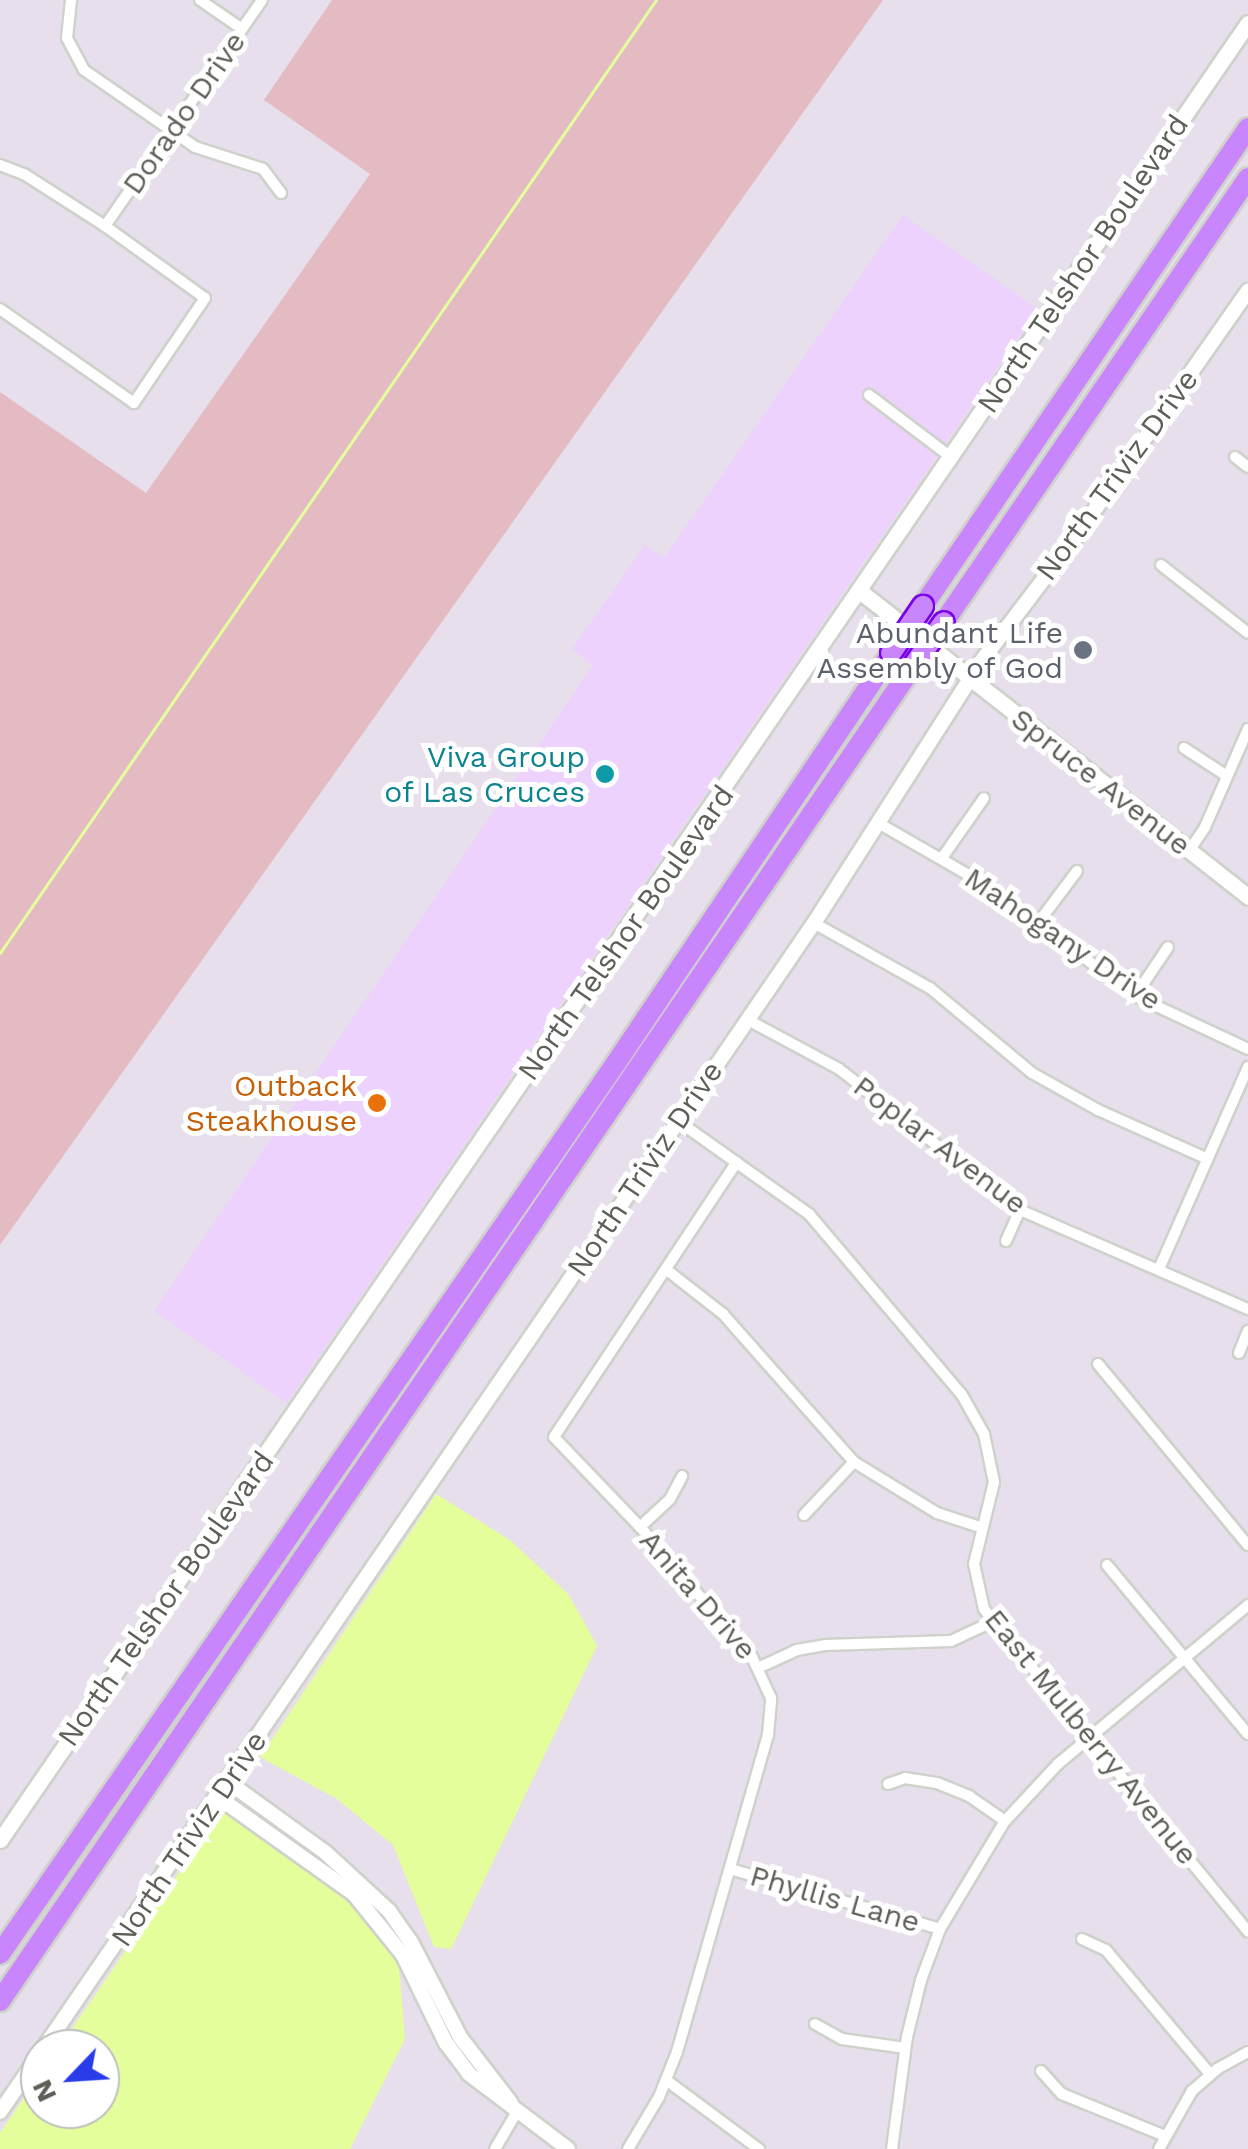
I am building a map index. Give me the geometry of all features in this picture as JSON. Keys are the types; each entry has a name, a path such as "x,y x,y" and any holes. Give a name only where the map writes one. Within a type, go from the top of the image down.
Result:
{"highway":[{"path":"0,1954 616,1063 1248,128"},
{"path":"0,2002 1248,178"}],"main road":[{"name":"North Telshor Boulevard","path":"0,1840 861,592 1248,23"},
{"name":"Spruce Avenue","path":"861,592 1248,897"}],"street":[{"path":"71,0 67,38 80,66 200,150 252,162 272,176 282,194"},
{"path":"200,0 242,29"},
{"name":"Dorado Drive","path":"105,226 262,0"},
{"path":"0,165 24,174 105,226 204,298 134,404 0,308"},
{"name":"North Triviz Drive","path":"58,2029 814,923 970,680 1245,302"},
{"path":"869,395 950,456"},
{"path":"1235,458 1248,467"},
{"path":"1161,566 1248,633"},
{"path":"1190,851 1248,729"},
{"path":"1184,748 1227,776"},
{"path":"942,858 984,798"},
{"name":"Mahogany Drive","path":"880,824 993,889 1135,996 1248,1049"},
{"path":"1038,924 1077,872"},
{"path":"814,923 930,988 1032,1074 1098,1110 1208,1159"},
{"path":"1135,996 1168,947"},
{"name":"Poplar Avenue","path":"748,1020 838,1069 1020,1210 1248,1309"},
{"path":"1159,1269 1248,1068"},
{"name":"East Mulberry Avenue","path":"678,1121 810,1214 962,1395 984,1434 994,1482 980,1527 975,1579 992,1622 1248,1932"},
{"name":"Anita Drive","path":"628,2149 666,2080 771,1720 771,1698 760,1667 640,1528 554,1437 737,1162"},
{"path":"1006,1240 1020,1210"},
{"path":"668,1270 723,1314 854,1462 937,1513 980,1527"},
{"path":"1239,1352 1248,1331"},
{"path":"1098,1364 1248,1545"},
{"path":"804,1514 854,1462"},
{"path":"640,1528 670,1499 682,1476"},
{"path":"1107,1565 1248,1734"},
{"path":"892,2149 918,1992 940,1929 1004,1821 1088,1739 1248,1605"},
{"path":"760,1667 796,1650 824,1646 952,1641 992,1622"},
{"path":"888,1784 906,1778 928,1780 969,1796 1004,1821"},
{"path":"228,1782 326,1854 389,1911 412,1942 460,2037 514,2107"},
{"path":"218,1797 354,1894 402,1955 446,2044 470,2074 568,2149"},
{"name":"Phyllis Lane","path":"730,1869 940,1929"},
{"path":"1082,1939 1106,1950 1210,2074"},
{"path":"815,2024 842,2039 906,2048"},
{"path":"1159,2149 1182,2104 1210,2074 1248,2052"},
{"path":"1042,2071 1062,2094 1165,2136"},
{"path":"666,2080 759,2149"},
{"name":"North Triviz Drive","path":"0,2112 20,2083"},
{"path":"495,2149 514,2107"}],"shaded area":[{"path":"332,0 883,0 0,1245 0,392 146,493 370,174 264,100"},
{"path":"903,215 1038,309 287,1403 154,1311 593,665 572,649 645,545 664,558"},
{"path":"436,1494 510,1540 569,1595 597,1646 451,1949 434,1947 393,1845 337,1799 260,1757"},
{"path":"233,1794 360,1897 399,1966 405,2039 350,2149 0,2149 0,2133 20,2104 20,2129 120,2129 120,2029 72,2029"}],"waterway":[{"path":"0,953 656,0"}],"place":[{"name":"Abundant Life Assembly of God","path":"1083,650"},
{"name":"Viva Group of Las Cruces","path":"605,774"},
{"name":"Outback Steakhouse","path":"377,1103"}]}
